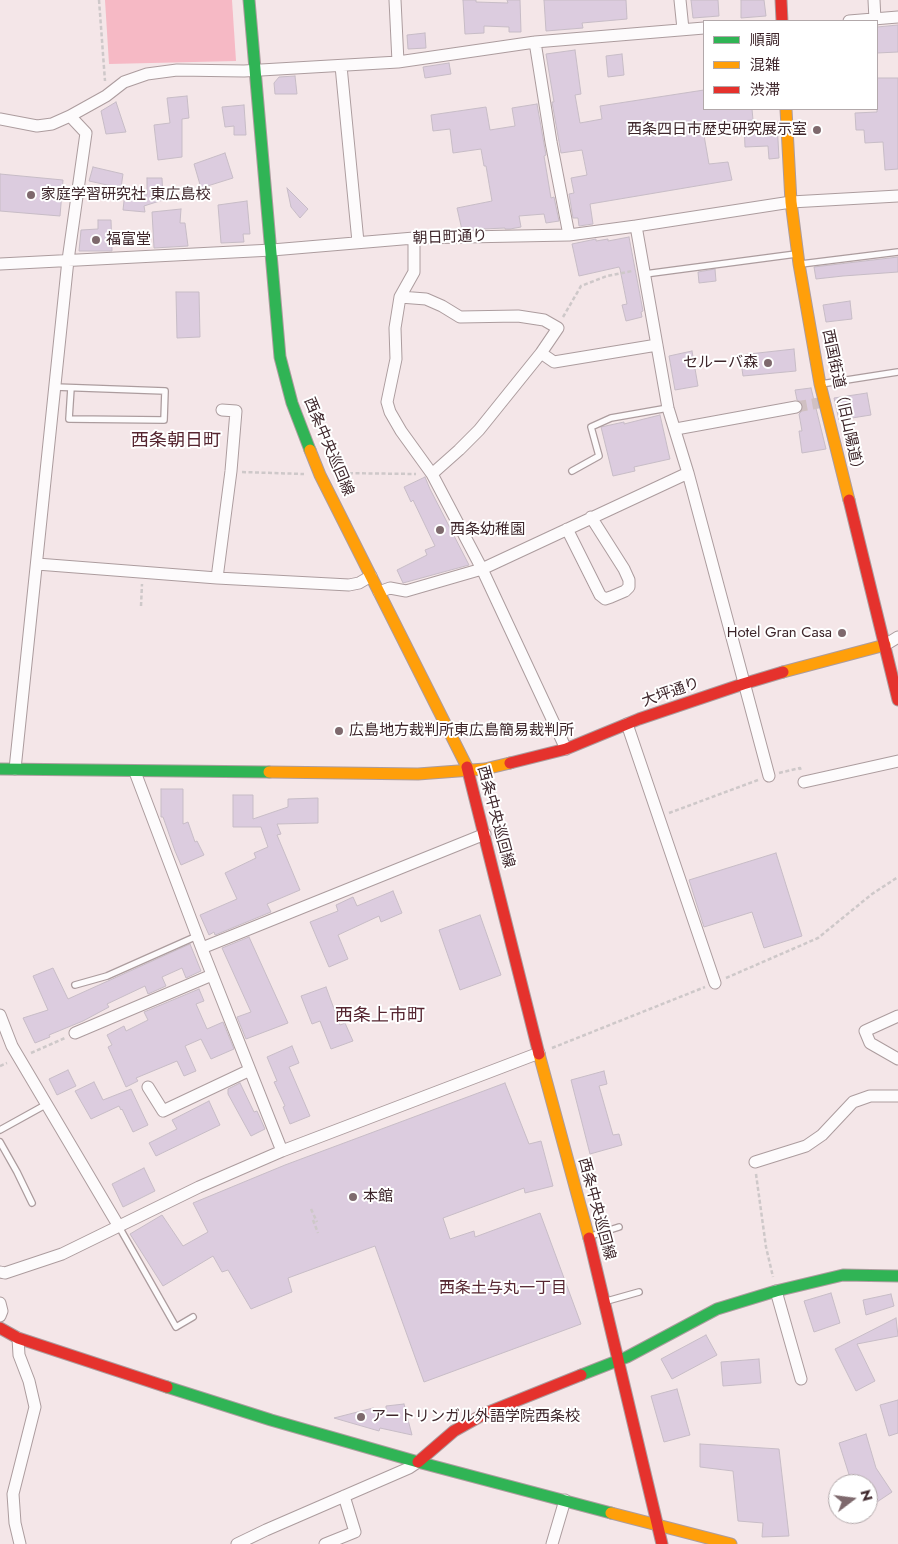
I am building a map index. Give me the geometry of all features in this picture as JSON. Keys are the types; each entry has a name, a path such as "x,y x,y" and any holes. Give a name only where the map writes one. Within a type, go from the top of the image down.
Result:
{"street":[{"name":"西条中央巡回線","path":"249,0 280,358 292,403 320,475 469,771 539,1053 589,1237 662,1544"},
{"path":"395,0 398,62"},
{"path":"680,0 683,29"},
{"path":"781,0 782,20"},
{"path":"874,0 875,20 898,16"},
{"path":"0,119 37,126 52,124 106,96 124,82 147,74 177,70 256,71 398,62 535,42 703,28"},
{"path":"535,42 551,142 569,235"},
{"path":"341,66 358,242"},
{"name":"西国街道（旧山陽道）","path":"786,110 791,202 798,259 820,384 898,700"},
{"path":"15,769 68,260 86,133 70,116"},
{"name":"朝日町通り","path":"0,264 272,250 414,238 569,235 791,202 898,196"},
{"path":"636,226 668,408 676,429 769,776"},
{"path":"414,238 414,272 400,297 395,328 396,359 387,402 390,412 401,431 432,474 482,569 566,749"},
{"path":"400,297 426,300 460,316 518,316 544,320 558,328 541,353 479,430 432,474"},
{"path":"541,353 554,362 656,344"},
{"path":"676,429 796,407"},
{"path":"217,578 231,471 236,411 222,410"},
{"path":"379,592 390,588 406,591 482,569 688,473"},
{"path":"566,529 600,595 605,599 626,590 629,587 624,569 591,517"},
{"path":"37,564 217,578 349,585 359,584 371,576"},
{"path":"885,645 898,637"},
{"name":"大坪通り","path":"0,769 418,774 485,769 566,749 627,724 743,684 885,645"},
{"path":"627,724 715,983"},
{"path":"804,782 898,761"},
{"path":"135,772 212,975 282,1151"},
{"path":"202,948 485,834"},
{"path":"75,1033 212,975"},
{"path":"0,1015 12,1046 118,1226"},
{"path":"898,1016 865,1031 870,1042 898,1059"},
{"path":"0,1272 4,1273 62,1254 199,1187 282,1151 539,1053"},
{"path":"148,1087 163,1111 250,1070"},
{"path":"755,1162 806,1146 822,1135 853,1102 870,1096 898,1096"},
{"path":"237,1544 409,1468 454,1431 486,1412 618,1361 717,1309 776,1291 842,1275 898,1276"},
{"path":"776,1291 801,1378"},
{"path":"0,1303 2,1311 0,1316"},
{"path":"0,1328 18,1338 104,1368 262,1418 418,1462 730,1544"},
{"path":"18,1338 19,1355 29,1381 35,1407 13,1494 15,1523 20,1544"},
{"path":"325,1544 355,1532 344,1496"},
{"path":"552,1544 564,1500"}],"lane":[{"path":"644,271 898,252"},
{"path":"820,384 898,372"},
{"path":"55,387 165,391 164,420 69,419 70,388"},
{"path":"572,471 599,456 591,427 611,418 668,408"},
{"path":"75,985 107,976 198,936"},
{"path":"0,1130 47,1104"},
{"path":"0,1142 32,1203"},
{"path":"118,1226 176,1327 193,1317"},
{"path":"589,1237 619,1227"},
{"path":"604,1302 639,1292"}],"path":[{"path":"99,0 105,88"},
{"path":"558,328 581,286 607,276 644,271"},
{"path":"231,471 306,474"},
{"path":"333,473 432,474"},
{"path":"141,606 142,572"},
{"path":"658,817 769,776 800,768 804,782"},
{"path":"20,1058 75,1033"},
{"path":"755,1162 766,1247 776,1291"},
{"path":"312,1209 318,1233"}],"shaded area":[{"path":"105,0 232,0 236,61 109,64"}],"building":[{"path":"463,0 508,3 507,0 520,0 521,32 509,32 509,27 484,26 484,33 465,34"},
{"path":"544,0 626,0 627,19 582,23 583,28 546,31"},
{"path":"691,0 718,0 719,16 693,18"},
{"path":"741,0 764,0 766,16 741,18"},
{"path":"898,25 898,52 878,53 878,27"},
{"path":"425,33 426,48 408,49 407,35"},
{"path":"575,50 581,94 575,95 580,123 602,119 600,106 703,90 703,110 752,110 753,120 702,124 709,164 728,162 732,180 590,204 593,224 579,226 578,218 573,218 569,194 574,193 571,178 587,175 582,150 561,153 546,54"},
{"path":"622,54 624,75 608,77 606,56"},
{"path":"449,63 451,74 425,78 423,67"},
{"path":"295,76 297,94 275,94 274,83 279,77"},
{"path":"878,78 898,78 898,169 885,170 883,142 865,143 864,130 856,130 855,113 877,112"},
{"path":"187,96 189,118 182,119 182,157 158,160 154,125 170,123 167,98"},
{"path":"116,102 126,132 106,134 101,111"},
{"path":"537,104 551,198 554,197 559,221 546,223 544,214 519,216 521,227 462,230 457,208 492,201 486,166 484,166 481,149 453,153 450,129 433,131 431,115 486,107 490,130 515,126 512,108"},
{"path":"244,105 246,135 234,135 234,126 225,127 222,107"},
{"path":"777,122 779,158 769,159 768,146 745,147 744,123"},
{"path":"225,153 233,178 201,188 194,164"},
{"path":"93,167 123,174 121,188 89,181"},
{"name":"家庭学習研究社 東広島校","path":"0,174 63,180 60,216 0,211"},
{"path":"147,178 162,178 163,197 169,198 144,206 145,212 123,210 125,192 147,195"},
{"path":"287,188 308,209 300,218 291,207"},
{"path":"247,201 250,234 243,234 244,242 221,243 218,205"},
{"path":"181,209 180,223 185,223 188,246 154,248 152,212"},
{"name":"福富堂","path":"98,220 111,220 112,251 79,251 81,230 98,229"},
{"path":"629,237 643,311 641,312 642,317 626,321 622,305 627,304 619,267 579,276 572,244 596,239 596,241 608,239 608,241"},
{"path":"898,257 898,272 816,279 814,267"},
{"path":"715,269 716,281 699,283 698,272"},
{"path":"176,292 199,292 200,337 177,338"},
{"path":"850,301 852,319 826,322 823,305"},
{"name":"セルーバ森","path":"794,349 796,371 743,376 740,355"},
{"path":"692,351 698,386 675,390 669,356"},
{"path":"811,388 826,449 802,453 799,431 802,431 799,414 803,410 803,406 797,400 795,390"},
{"path":"867,393 871,415 839,420 834,398"},
{"path":"660,415 670,459 634,467 635,471 613,476 601,427 624,422 624,424"},
{"path":"425,477 469,565 403,583 397,570 427,555 425,550 435,546 413,500 411,502 404,487"},
{"path":"161,789 183,789 183,824 188,822 195,842 197,841 204,855 181,865 163,817 161,817"},
{"path":"233,795 253,795 253,819 288,807 288,799 318,798 318,823 277,824 281,834 277,835 300,890 267,904 271,912 215,935 214,932 209,935 200,915 237,899 225,873 256,858 254,853 268,847 261,827 233,827"},
{"path":"776,853 802,936 764,948 752,912 704,927 689,880"},
{"path":"393,891 402,913 381,922 379,916 338,935 348,959 329,967 310,922 338,911 336,905 353,897 357,906"},
{"path":"480,915 501,975 460,990 439,930"},
{"path":"249,937 288,1023 246,1039 237,1017 251,1012 222,948"},
{"path":"190,944 201,971 186,978 182,968 162,977 166,986 148,994 145,986 107,1004 109,1007 83,1021 35,1043 23,1018 48,1010 33,976 53,968 68,999"},
{"path":"326,987 340,1025 345,1023 353,1041 331,1049 320,1021 312,1024 301,996"},
{"path":"199,989 204,1001 196,1004 207,1029 223,1022 234,1049 211,1059 201,1039 185,1046 196,1071 184,1076 177,1061 136,1078 138,1081 126,1087 108,1047 112,1045 107,1035 124,1026 126,1031 148,1020 144,1012"},
{"path":"292,1046 299,1063 289,1067 310,1116 290,1124 283,1107 285,1106 274,1082 277,1081 267,1057"},
{"path":"68,1070 76,1086 57,1095 49,1079"},
{"path":"604,1071 607,1084 599,1086 613,1135 619,1134 622,1145 590,1154 571,1080"},
{"path":"94,1082 103,1100 131,1089 148,1125 133,1132 119,1106 91,1119 75,1091"},
{"path":"240,1083 254,1112 257,1111 265,1129 251,1136 228,1094 228,1089"},
{"path":"505,1083 529,1144 541,1141 553,1186 525,1193 524,1188 443,1218 450,1239 474,1231 475,1237 540,1213 581,1324 424,1382 375,1246 288,1278 292,1292 251,1309 228,1270 222,1272 213,1256 163,1286 130,1234 162,1215 183,1246 208,1232 193,1203 285,1165"},
{"path":"209,1101 220,1125 156,1156 149,1143 177,1129 172,1120"},
{"path":"144,1168 155,1191 123,1207 112,1184"},
{"path":"831,1293 840,1323 814,1332 804,1301"},
{"path":"891,1294 894,1306 866,1315 863,1300"},
{"path":"896,1318 898,1336 857,1344 875,1381 856,1391 835,1349"},
{"path":"706,1335 717,1355 672,1379 661,1359"},
{"path":"759,1359 761,1383 723,1386 721,1362"},
{"path":"677,1389 690,1435 664,1442 651,1396"},
{"path":"898,1400 898,1433 889,1436 880,1405"},
{"path":"404,1404 412,1435 380,1428 379,1431 334,1418 373,1408 386,1412 386,1406"},
{"path":"866,1434 876,1468 892,1492 878,1501 878,1474 849,1474 839,1443"},
{"path":"700,1444 779,1449 789,1536 762,1537 763,1523 738,1521 733,1471 700,1467"}],"tunnel":[{"path":"796,407 824,402"}],"traffic: fast":[{"path":"249,0 280,357 292,403 310,450"},
{"path":"0,769 269,772"},
{"path":"581,1375 627,1357 717,1309 776,1291 843,1275 898,1276"},
{"path":"167,1387 271,1420 418,1462 611,1513"}],"traffic: slow":[{"path":"786,110 791,202 799,264 820,384 849,500"},
{"path":"310,450 320,475 467,767"},
{"path":"783,672 885,645"},
{"path":"269,772 418,774 485,769 510,763"},
{"path":"539,1054 589,1238"},
{"path":"611,1513 731,1544"}],"traffic: jam":[{"path":"781,0 782,20"},
{"path":"849,500 898,700"},
{"path":"510,763 566,749 639,719 783,672"},
{"path":"467,767 539,1054"},
{"path":"589,1238 662,1544"},
{"path":"0,1328 18,1338 167,1387"},
{"path":"418,1462 454,1431 486,1413 581,1375"}],"place":[{"name":"西条四日市歴史研究展示室","path":"817,130"},
{"name":"家庭学習研究社 東広島校","path":"31,195"},
{"name":"福富堂","path":"96,240"},
{"name":"セルーバ森","path":"768,363"},
{"name":"西条幼稚園","path":"440,530"},
{"name":"Hotel Gran Casa","path":"842,633"},
{"name":"広島地方裁判所東広島簡易裁判所","path":"339,731"},
{"name":"本館","path":"353,1197"},
{"name":"アートリンガル外語学院西条校","path":"361,1417"}],"district":[{"name":"西条朝日町","path":"176,442"},
{"name":"西条上市町","path":"380,1017"},
{"name":"西条土与丸一丁目","path":"503,1289"}]}
